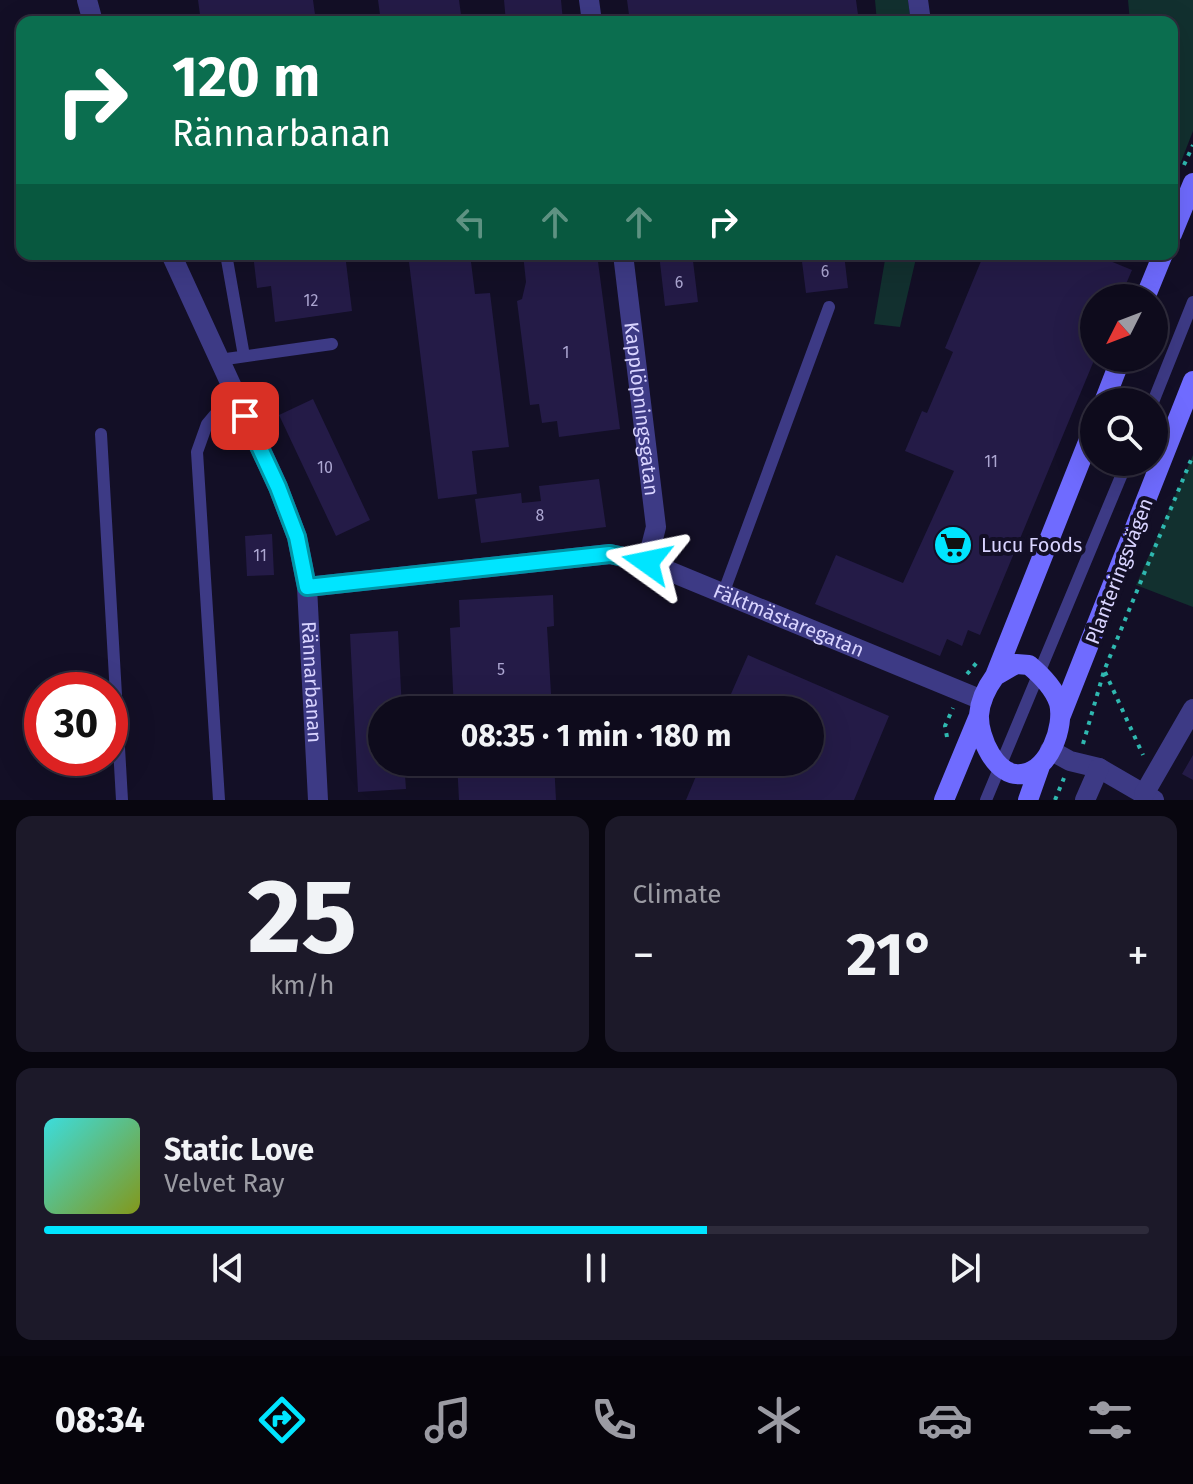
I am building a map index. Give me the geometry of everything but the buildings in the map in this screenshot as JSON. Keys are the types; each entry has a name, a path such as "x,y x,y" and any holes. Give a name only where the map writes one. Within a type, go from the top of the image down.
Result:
{"main road":[{"path":"1178,218 1193,183"},
{"path":"1151,284 1161,260"},
{"name":"Planteringsvägen","path":"1045,758 1193,381"},
{"path":"944,800 1080,462"},
{"path":"995,676 1022,664 1029,665 1055,694 1061,715"},
{"path":"980,709 985,745 1001,765 1017,774 1032,771 1045,758"},
{"path":"1028,800 1045,758"}],"street":[{"name":"Rännarbanan","path":"174,260 292,524 307,587 318,800"},
{"name":"Kapplöpningsgatan","path":"624,260 656,527 647,562"},
{"name":"Fäktmästaregatan","path":"307,587 610,554 647,562 980,709"},
{"path":"1045,758 1099,768 1149,797 1156,774 1193,709"},
{"path":"1085,800 1099,768"}],"lane":[{"path":"227,260 244,356"},
{"path":"1159,388 1193,302"},
{"path":"723,594 829,307"},
{"path":"219,360 332,344"},
{"path":"219,800 197,452 207,424 234,392"},
{"path":"101,434 122,800"},
{"path":"986,800 1121,476"}],"path":[{"path":"1078,762 1104,671 1193,455"},
{"path":"1104,671 1135,739 1156,774"}],"green space":[{"path":"875,0 908,0 910,16 876,16"},
{"path":"1128,0 1193,0 1193,131 1178,170 1178,16 1129,16"},
{"path":"885,260 916,260 900,327 874,324"},
{"path":"1193,455 1193,607 1136,585"}],"place":[{"name":"Lucu Foods","path":"953,545"}],"route":[{"path":"245,416 297,537 307,587 610,554 647,562"}]}
